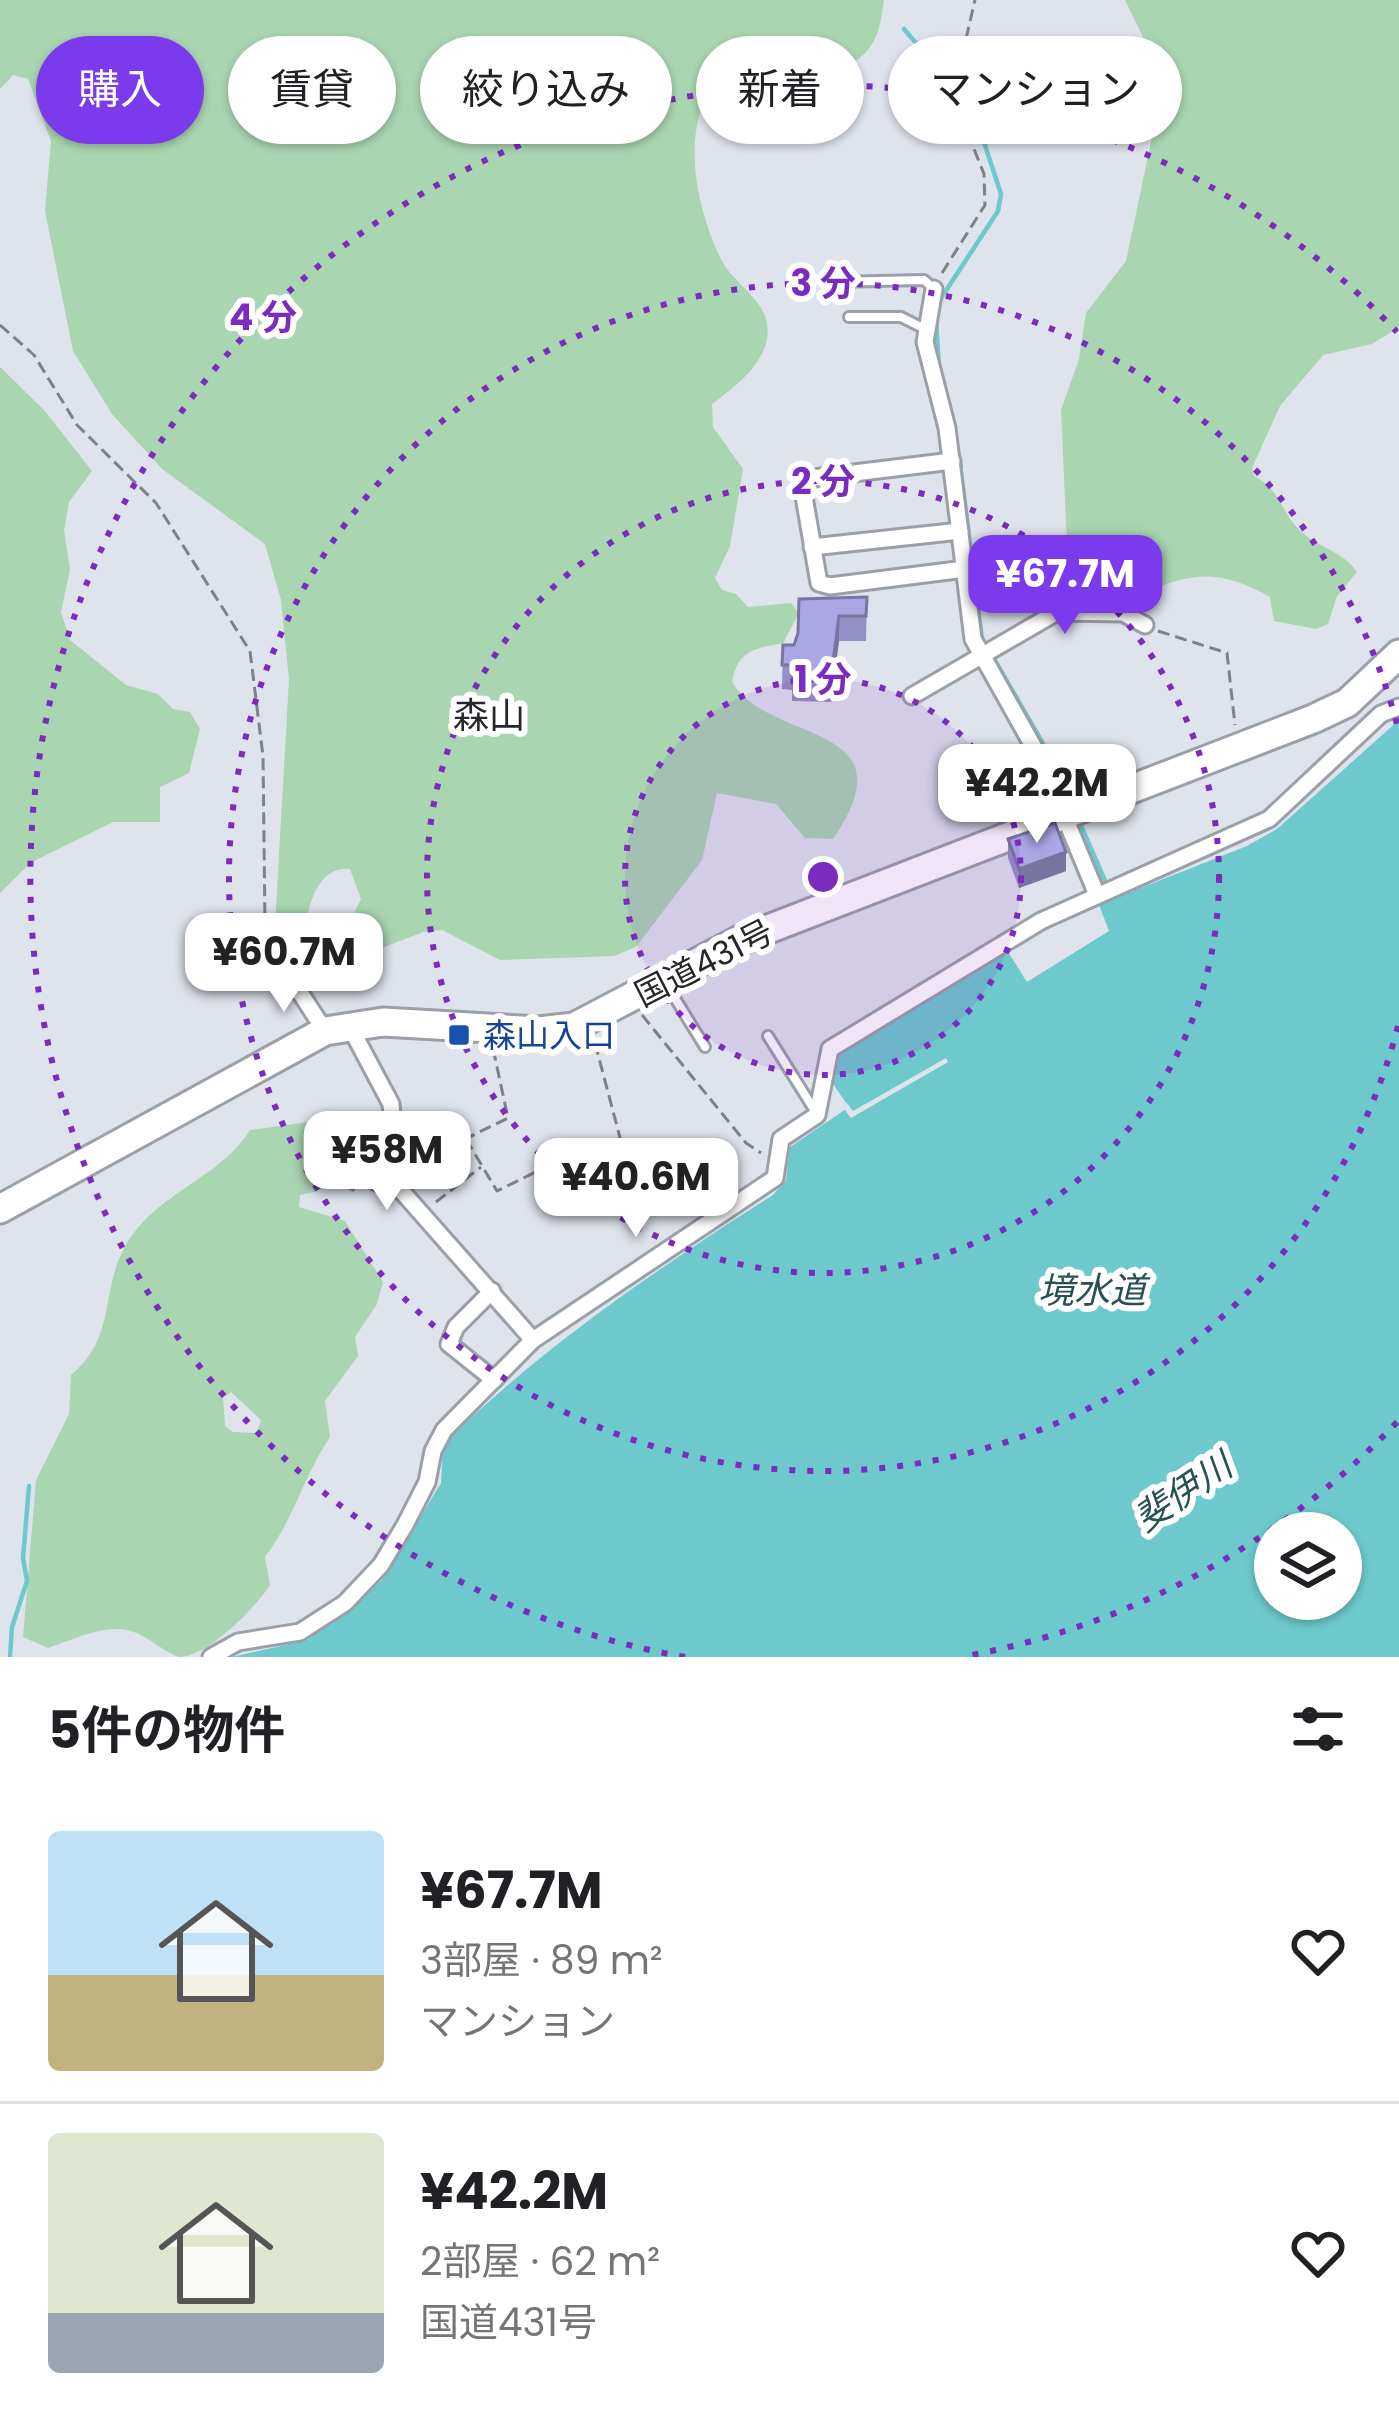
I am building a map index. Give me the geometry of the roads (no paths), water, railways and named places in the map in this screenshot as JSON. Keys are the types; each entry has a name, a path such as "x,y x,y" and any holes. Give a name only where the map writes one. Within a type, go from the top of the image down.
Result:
{"highway":[{"name":"国道431号","path":"0,1209 337,1028 382,1022 539,1031 590,1022 740,940 1347,704 1399,654"}],"street":[{"path":"934,289 925,328 952,461 973,639 988,654 1072,814 1104,891"},
{"path":"952,461 805,479 802,485 819,583 830,586 965,569"},
{"path":"812,548 960,531"},
{"path":"912,696 1057,612 1123,613 1145,626"},
{"path":"211,1657 238,1642 309,1628 368,1582 428,1482 437,1442 533,1340 775,1178 781,1139 817,1115 830,1049 1041,921 1269,819 1327,760 1381,714 1399,707"},
{"path":"286,971 337,1028 391,1105 395,1182 533,1340"},
{"path":"492,1291 456,1328 449,1344 494,1380"}],"lane":[{"path":"832,282 924,280 934,289"},
{"path":"848,317 901,316 925,328"},
{"path":"664,979 705,1047"},
{"path":"768,1036 817,1115"}],"water":[{"name":"境水道","path":"961,454 984,637 1054,758 1115,898 1247,846 1277,829 1399,720 1399,1657 232,1657 307,1640 381,1581 441,1483 443,1444 521,1374 602,1311 773,1195 786,1180 790,1147 849,1107 833,1084 838,1055 1008,952 1027,982 1109,931 1099,905 1107,900 979,640"}],"waterway":[{"path":"904,29 916,43 986,56 1002,81 998,98 978,124 1001,194 998,211 938,303"},
{"path":"936,319 939,368"},
{"path":"956,443 961,467"},
{"path":"10,1657 12,1627 27,1581 23,1558 29,1486"}],"place":[{"name":"森山入口","path":"459,1035"}],"district":[{"name":"森山","path":"489,715"}],"water label":[{"name":"斐伊川","path":"1183,1492"}]}
